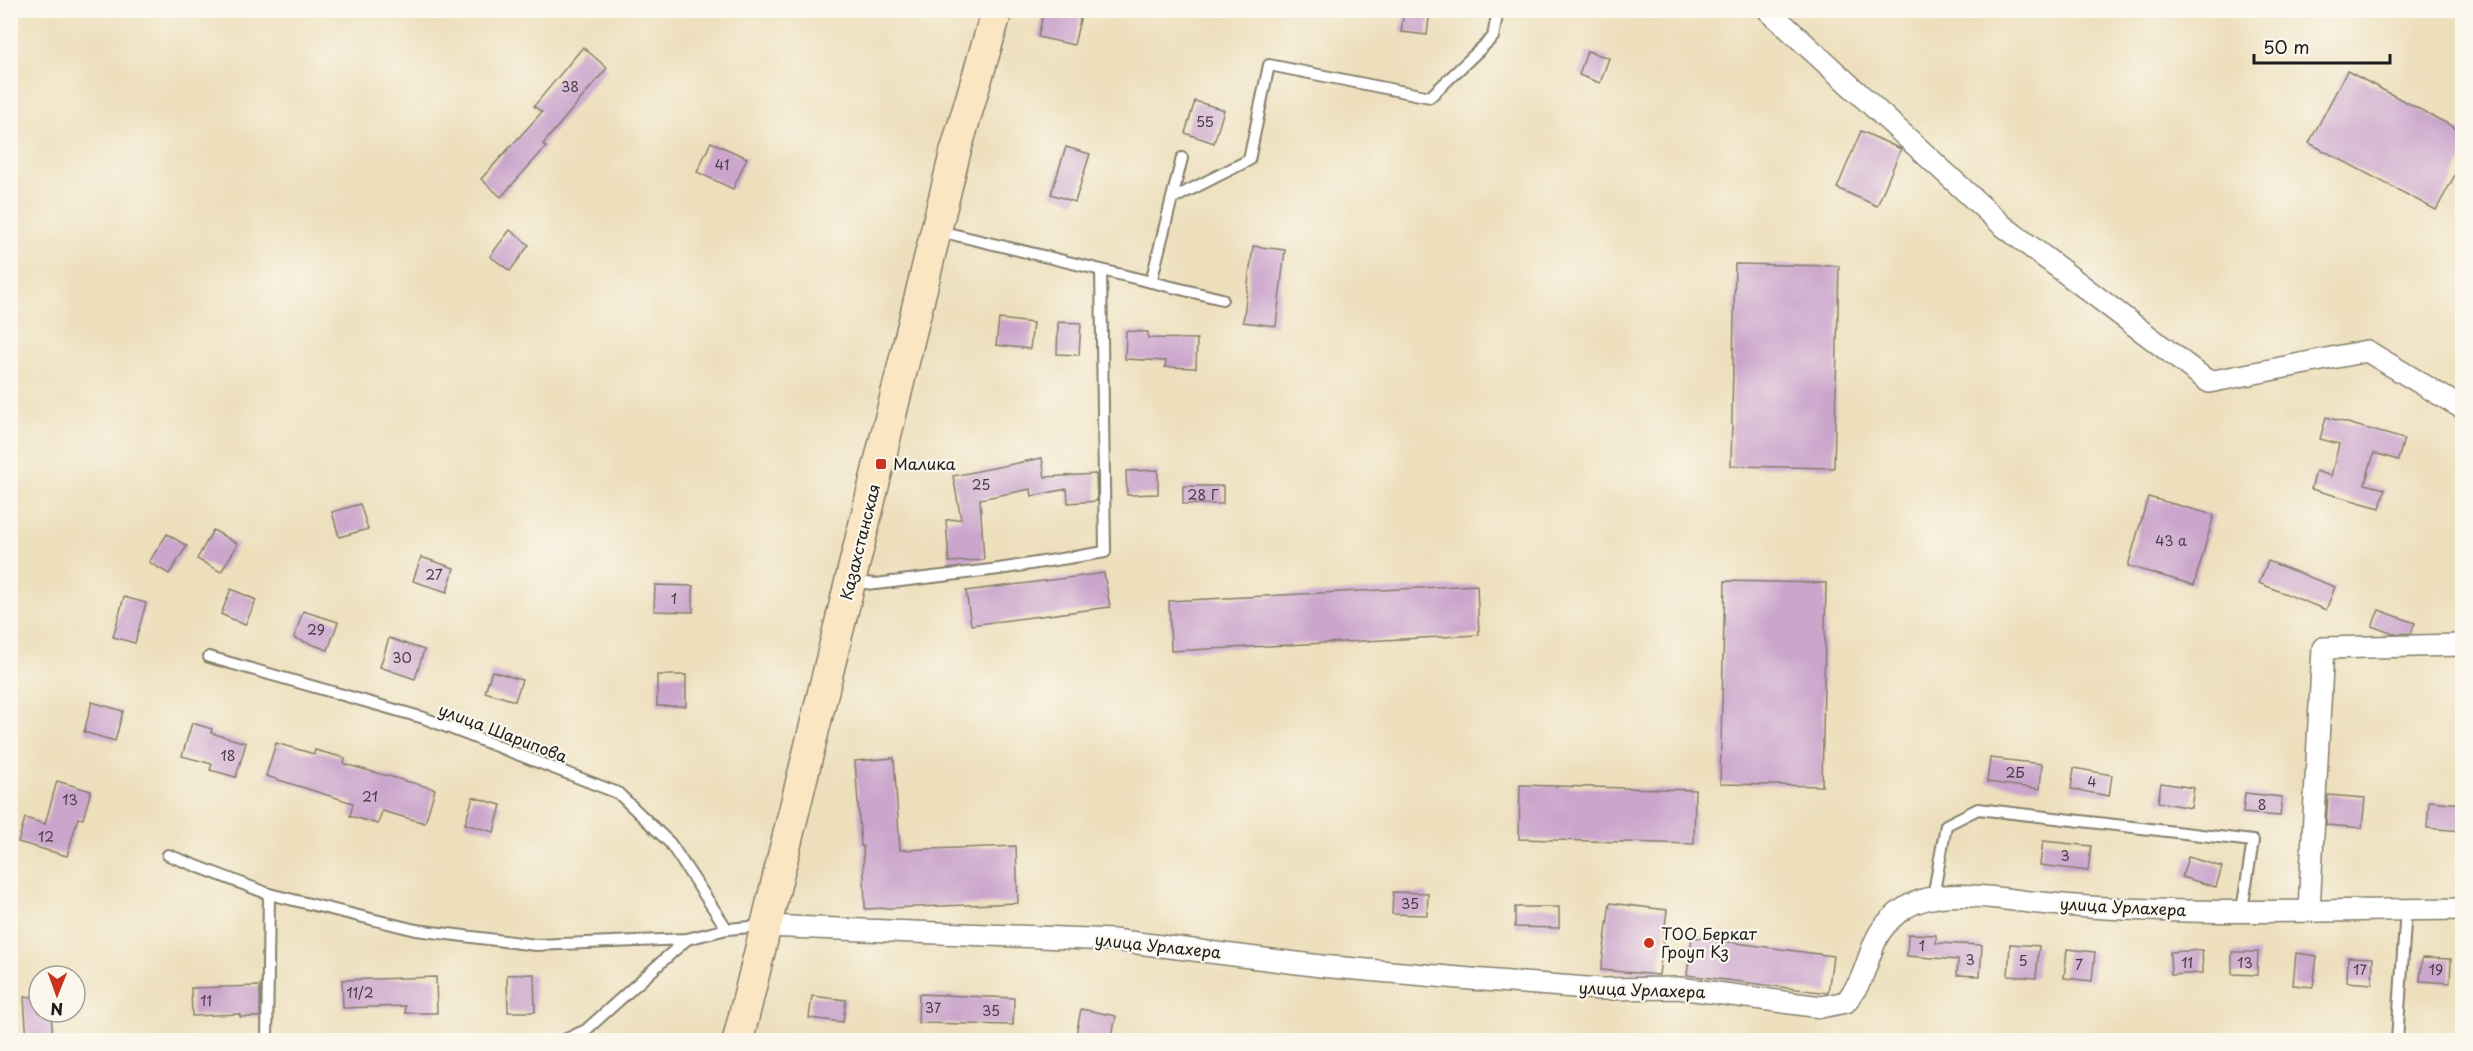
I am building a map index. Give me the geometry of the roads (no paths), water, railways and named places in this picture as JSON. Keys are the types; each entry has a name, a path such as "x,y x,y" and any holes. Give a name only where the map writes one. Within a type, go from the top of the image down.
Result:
{"main road":[{"name":"Казахстанская","path":"738,1041 955,153 997,10"}],"street":[{"path":"1768,10 2002,225 2208,382 2367,351 2463,408"},
{"path":"2309,910 2324,648 2463,645"},
{"name":"улица Урлахера","path":"765,926 1113,940 1321,966 1600,989 1679,988 1821,1007 1846,1002 1859,983 1872,945 1885,926 1906,908 1933,897 1988,897 2098,909 2463,909"}],"lane":[{"path":"1172,199 1249,160 1269,65 1430,97 1493,37 1498,10"},
{"path":"1151,282 1182,158"},
{"path":"936,231 1222,299"},
{"path":"851,582 876,584 999,569 1105,552 1101,270"},
{"name":"улица Шарипова","path":"208,657 424,718 618,793 669,843 727,928"},
{"path":"1933,897 1946,825 1978,809 2253,841 2242,910"},
{"path":"168,855 269,894 416,930 536,945 687,939 727,928 765,926"},
{"path":"267,1041 269,894"},
{"path":"2397,1041 2406,909"},
{"path":"564,1041 586,1030 687,939"}],"place":[{"name":"Малика","path":"881,464"},
{"name":"ТОО Беркат Гроуп Кз","path":"1649,943"}]}
